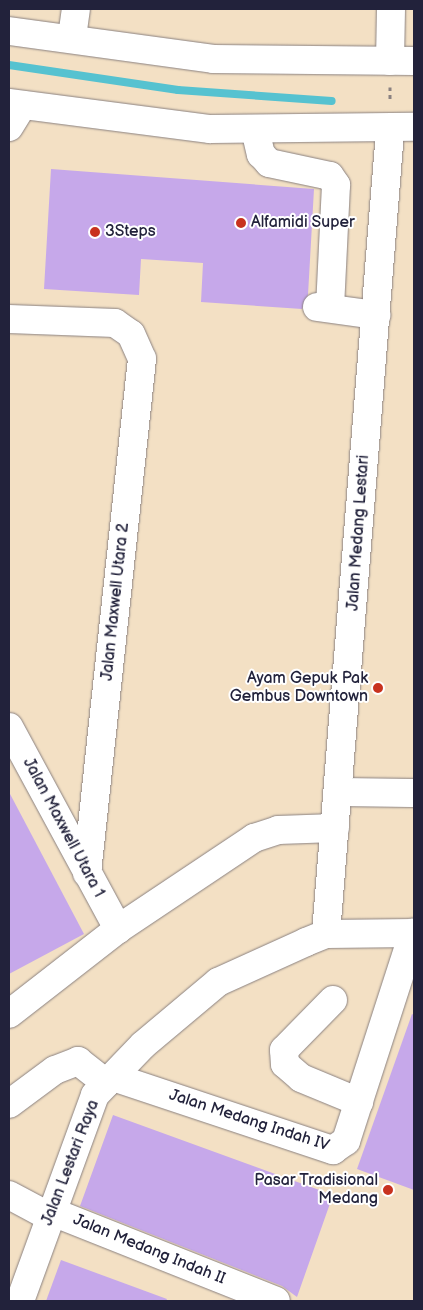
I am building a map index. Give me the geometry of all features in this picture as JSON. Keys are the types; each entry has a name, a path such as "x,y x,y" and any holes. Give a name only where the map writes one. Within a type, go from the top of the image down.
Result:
{"street":[{"path":"72,37 76,9"},
{"path":"9,32 72,37 213,59 402,61 391,9"},
{"path":"14,112 210,129 402,129"},
{"path":"255,129 260,154 269,163 330,176 336,185 323,307 376,315"},
{"name":"Jalan Medang Lestari","path":"326,934 339,792 376,315 402,129"},
{"name":"Jalan Maxwell Utara 2","path":"9,319 115,323 131,334 142,359 87,873"},
{"name":"Jalan Maxwell Utara 1","path":"9,726 118,929"},
{"path":"339,792 414,793"},
{"path":"9,1014 118,929 254,838 278,830 336,828"},
{"path":"326,934 413,933"},
{"name":"Jalan Medang Indah IV","path":"110,1080 334,1150 346,1141 413,933"},
{"name":"Jalan Lestari Raya","path":"20,1301 50,1214 95,1096 143,1045 218,982 326,934"},
{"path":"333,1000 284,1050 285,1064 301,1078 359,1102"},
{"path":"9,1104 55,1070 78,1061 110,1080"},
{"name":"Jalan Medang Indah II","path":"9,1195 50,1214 276,1301"}],"path":[{"path":"402,61 402,129"}],"building":[{"path":"51,169 314,189 308,295 302,309 201,302 203,263 141,259 139,295 44,289"},
{"path":"9,792 84,934 9,974"},
{"path":"412,1014 414,1015 414,1190 357,1169"},
{"path":"113,1115 333,1195 297,1297 282,1286 80,1206"},
{"path":"61,1260 167,1299 166,1301 46,1301"}],"waterway":[{"path":"9,65 178,90 332,101"}],"place":[{"name":"Alfamidi Super","path":"241,223"},
{"name":"3Steps","path":"95,232"},
{"name":"Ayam Gepuk Pak Gembus Downtown","path":"378,688"},
{"name":"Pasar Tradisional Medang","path":"388,1190"}]}
